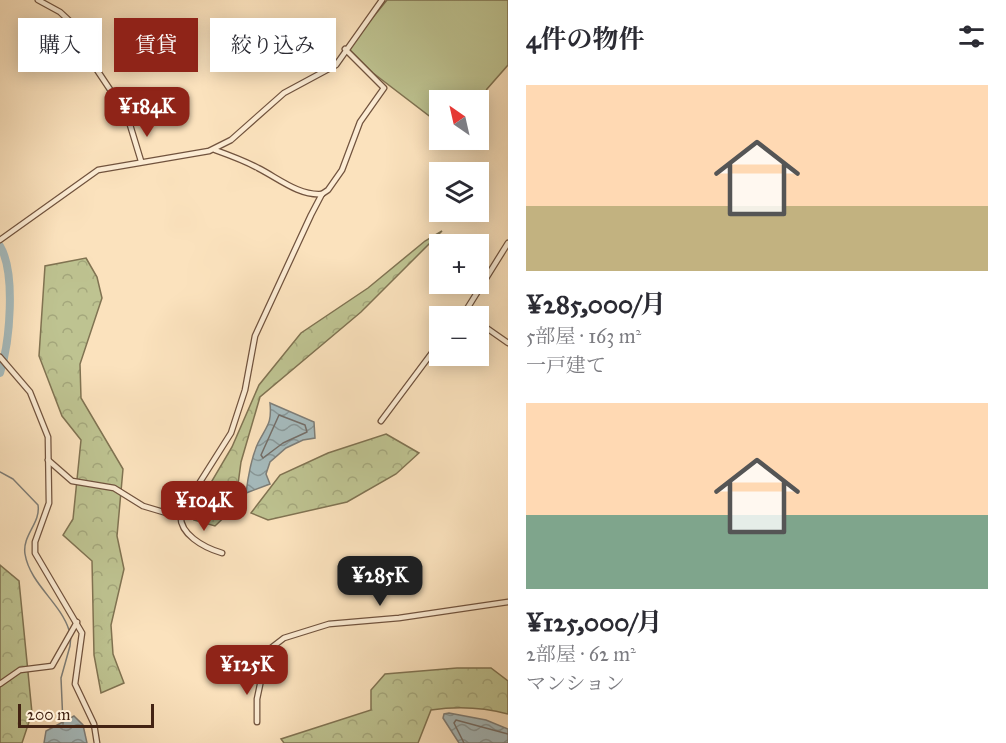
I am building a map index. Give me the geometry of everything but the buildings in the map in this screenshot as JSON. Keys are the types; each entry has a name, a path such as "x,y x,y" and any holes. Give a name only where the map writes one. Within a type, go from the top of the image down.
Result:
{"street":[{"path":"38,0 60,12 74,25 87,55 127,115 141,160"},
{"path":"0,240 58,201 94,172 141,160 214,150 240,132 284,93 331,69 340,61 345,49 382,0"},
{"path":"180,517 187,498 231,433 245,390 255,336 322,194 328,190 342,170 360,122 384,88 345,49"},
{"path":"214,150 255,166 296,189 322,194"},
{"path":"469,306 508,243"},
{"path":"489,329 508,343"},
{"path":"0,357 32,396 38,416 48,435 49,503 35,542 35,553 77,622 82,636 75,684 93,722 97,743"},
{"path":"381,421 429,357"},
{"path":"48,460 72,481 114,488 142,506 180,517 193,538 222,553"},
{"path":"257,722 257,699 265,661 271,648 284,638 329,624 399,618 508,602"},
{"path":"0,684 20,670 47,668 54,664 77,622"}],"green space":[{"path":"387,0 508,0 508,65 486,90 429,90 429,116 373,73 348,48"},
{"path":"429,239 429,244 361,312 260,397 241,462 235,507 215,526 194,520 206,491 232,447 259,385 301,333 368,288"},
{"path":"86,258 97,277 102,298 80,364 81,398 123,469 117,536 124,569 111,625 113,654 124,683 101,693 94,655 92,561 63,535 73,519 81,440 62,416 39,356 45,266"},
{"path":"386,434 419,453 396,474 347,502 268,520 251,513 280,475 328,453"},
{"path":"0,565 19,581 32,713 22,743 0,743"},
{"path":"457,668 491,668 508,681 508,714 470,708 431,710 418,743 284,743 281,739 371,710 371,690 385,674"}],"water":[{"path":"270,403 314,422 315,438 303,440 286,448 270,462 266,474 270,484 246,493 253,455 269,420"},
{"path":"444,714 486,720 508,729 508,743 459,743 443,718"},
{"path":"74,716 83,725 87,743 44,743 46,731"}],"waterway":[{"path":"0,246 5,258 10,290 9,326 0,373"},
{"path":"0,472 13,479 38,505 37,518 26,541 25,554 33,575 65,620 69,630"},
{"path":"63,724 61,678 71,635"}]}
